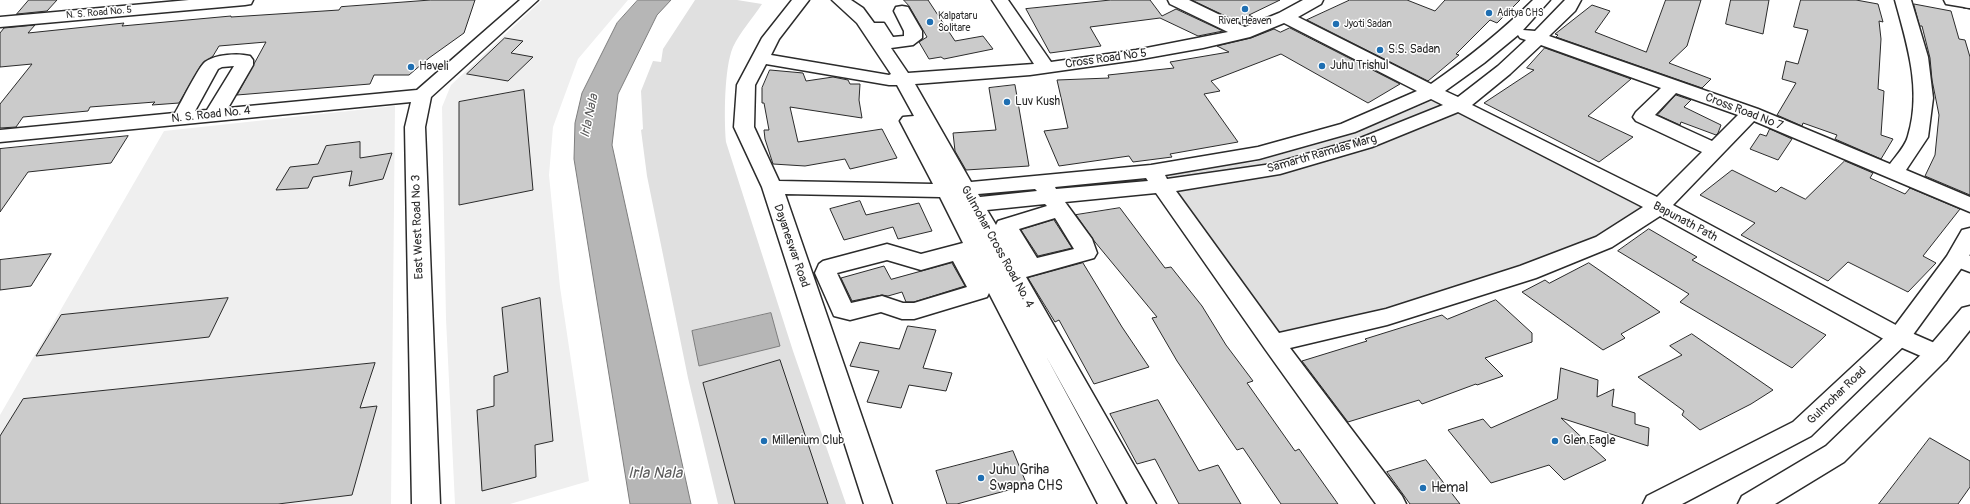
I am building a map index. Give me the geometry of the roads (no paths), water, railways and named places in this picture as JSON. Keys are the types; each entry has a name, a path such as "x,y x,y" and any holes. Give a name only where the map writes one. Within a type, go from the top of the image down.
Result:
{"street":[{"name":"N. S. Road No. 5","path":"0,22 245,0"},
{"path":"422,95 530,0"},
{"name":"Dayaneswar Road","path":"801,0 771,38 746,84 744,127 772,187 878,504"},
{"name":"Gulmohar Cross Road No. 4","path":"825,0 841,11 850,20 903,79"},
{"path":"1020,0 1001,1 1013,32 1046,68"},
{"path":"1176,0 1244,33"},
{"name":"Cross Road No 5","path":"760,58 903,79 1046,68 1136,55 1203,43 1244,33 1285,17 1314,0"},
{"name":"Samarth Ramdas Marg","path":"772,187 959,198 1050,196 1156,178 1259,153 1348,128 1433,90 1478,59 1513,30 1542,0"},
{"name":"Samarth Ramdas Marg","path":"1156,178 1273,170 1365,143 1460,104 1504,70 1569,7 1573,0"},
{"path":"1894,173 1918,137 1924,98 1918,57 1903,0"},
{"path":"1952,0 1970,3"},
{"path":"855,2 885,40 910,40 914,34 902,12"},
{"name":"Gulmohar Cross Road No. 4","path":"855,2 864,20 903,79 959,198 1022,271 1142,504"},
{"name":"Bapunath Path","path":"1285,17 1433,90 1659,207 1899,337 1937,354"},
{"name":"Cross Road No 7","path":"1513,30 1751,113 1970,205"},
{"path":"897,40 903,79"},
{"path":"182,118 211,66 218,62 244,60 244,65 214,115"},
{"path":"1673,86 1643,116 1715,150"},
{"name":"N. S. Road No. 4","path":"0,136 422,95"},
{"name":"East West Road No 3","path":"422,95 415,127 426,504"},
{"path":"1273,343 1387,317 1528,272 1604,242 1659,207 1751,113"},
{"path":"1156,178 1273,343 1392,504"},
{"path":"1050,196 1084,244 1086,253 1022,271 1006,226 1050,196"},
{"name":"Gulmohar Cross Road No. 4","path":"959,198 967,250 1112,504"},
{"path":"967,250 979,291 914,311 902,311 882,304 850,312 842,310 826,273 827,269 831,266 880,253 887,252 921,262 967,250"},
{"name":"Gulmohar Road","path":"1657,504 1802,429 1899,337 1966,250"},
{"path":"1752,504 1835,454 1937,354 1970,314"}],"water":[{"name":"Irla Nala","path":"638,0 671,0 657,15 618,94 612,145 691,504 630,504 574,159 575,123 582,93 617,23"},
{"path":"771,313 780,346 699,366 692,331"}],"place":[{"name":"River Heaven","path":"1245,9"},
{"name":"Aditya CHS","path":"1489,13"},
{"name":"Kalpataru Solitare","path":"930,22"},
{"name":"Jyoti Sadan","path":"1336,24"},
{"name":"S.S. Sadan","path":"1380,50"},
{"name":"Juhu Trishul","path":"1322,66"},
{"name":"Haveli","path":"411,67"},
{"name":"Luv Kush","path":"1007,102"},
{"name":"Millenium Club","path":"764,441"},
{"name":"Glen Eagle","path":"1555,441"},
{"name":"Juhu Griha Swapna CHS","path":"981,478"},
{"name":"Hemal","path":"1423,488"}]}
